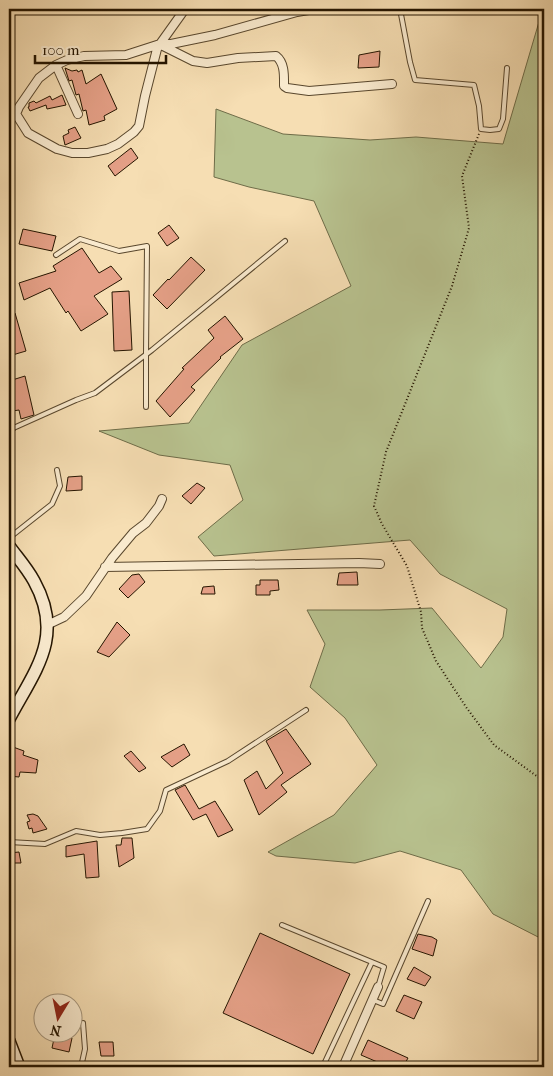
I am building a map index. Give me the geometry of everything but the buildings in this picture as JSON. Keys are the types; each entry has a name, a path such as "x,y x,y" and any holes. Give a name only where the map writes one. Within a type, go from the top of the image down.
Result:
{"street":[{"path":"16,114 28,133 57,149 72,153 88,153 107,149 118,144 139,126 145,96 160,44 185,9"},
{"path":"9,119 16,114 39,78 67,60 84,56 126,55 160,44 171,44 215,35 278,13 314,9"},
{"path":"184,56 182,46 188,41"},
{"path":"160,44 193,61 207,63 238,58 276,56 280,59 284,72 284,86 287,88 309,91 392,84"},
{"path":"56,66 78,114"},
{"path":"47,625 64,617 86,596 105,567 133,533 146,523 160,506 162,499"},
{"path":"9,546 28,572 41,595 47,625 47,637 42,656 9,719"},
{"path":"105,567 380,564"},
{"path":"343,1067 378,988"},
{"path":"9,1040 19,1067"}],"lane":[{"path":"400,9 415,80 474,85 481,129 499,129 503,119 507,68"},
{"path":"56,255 80,239 119,250 147,246 146,407"},
{"path":"9,418 11,430 95,393 146,355 286,241"},
{"path":"9,538 52,504 60,486 57,470"},
{"path":"9,842 45,844 76,831 100,835 146,829 160,811 166,790 228,761 306,710"},
{"path":"372,1000 383,1004 428,901"},
{"path":"282,925 384,967 378,988"},
{"path":"325,1062 372,962"},
{"path":"81,1067 85,1048 83,1023"},
{"path":"540,1067 544,1059"}],"path":[{"path":"481,129 462,176 469,228 452,286 386,452 374,506 382,524 407,566 421,612 422,628 436,661 494,745 542,780 544,784"}],"green space":[{"path":"544,9 544,940 493,914 461,870 400,851 355,863 276,856 268,852 334,815 377,765 345,718 310,687 325,644 307,610 432,608 481,668 503,637 507,609 440,574 410,540 214,556 198,537 243,500 230,465 159,455 99,431 189,423 242,345 351,286 314,201 249,187 214,177 216,109 283,134 370,140 416,137 503,144"}]}
